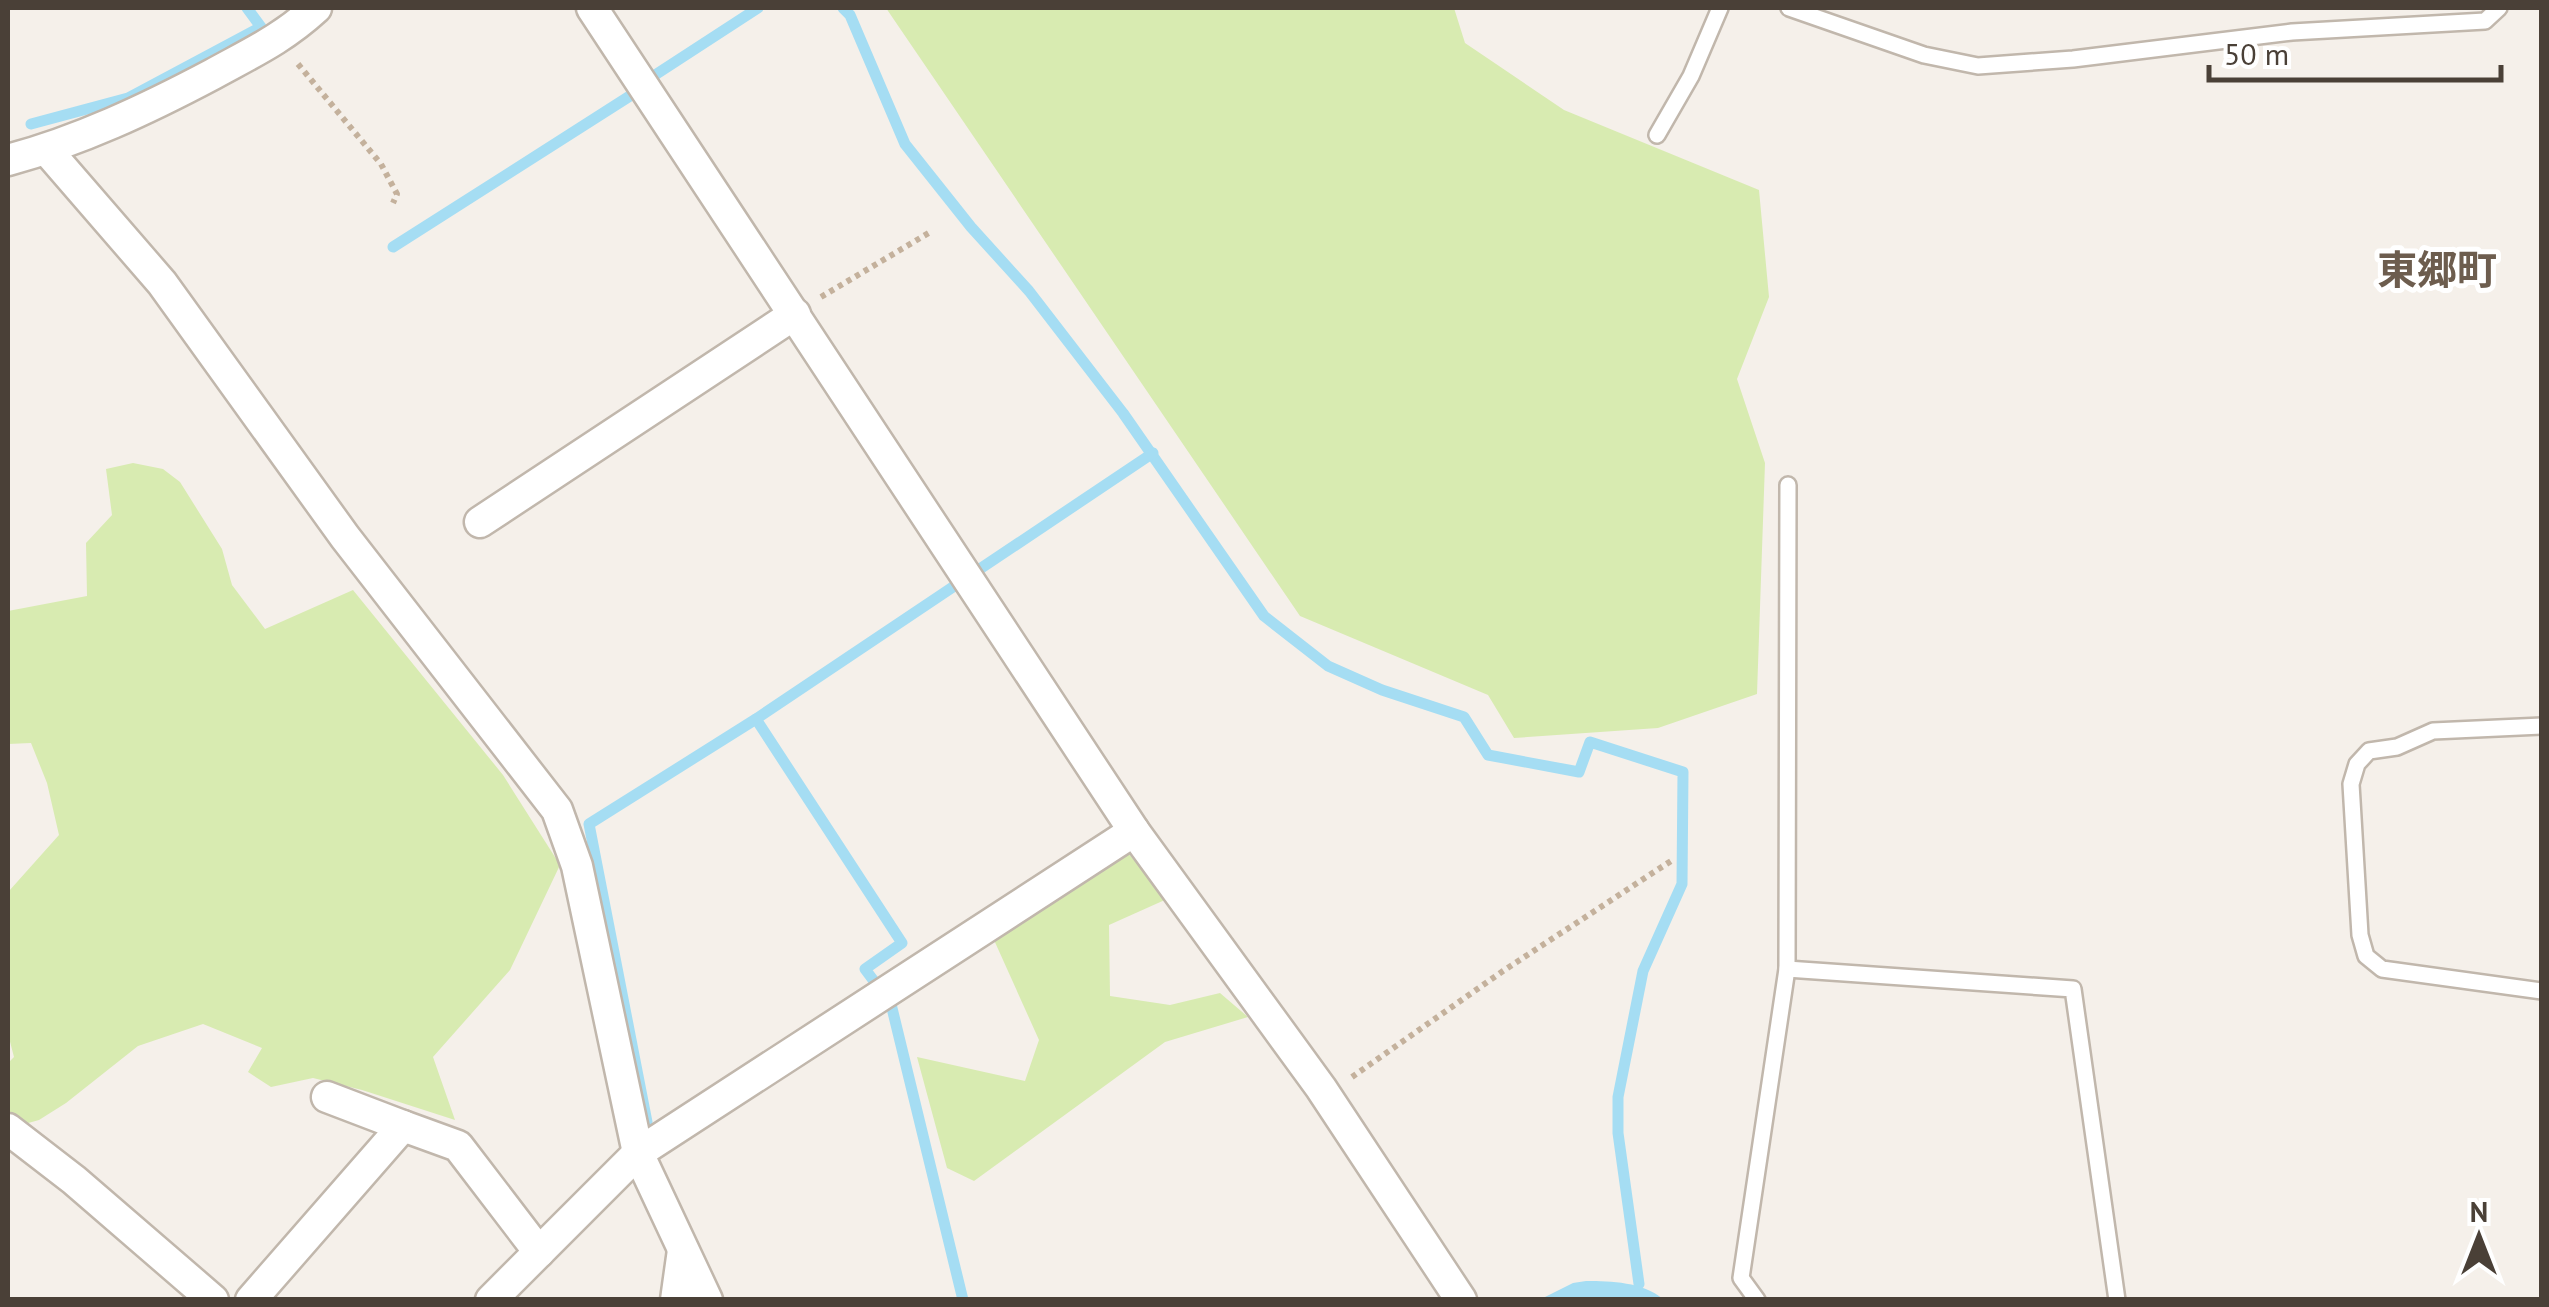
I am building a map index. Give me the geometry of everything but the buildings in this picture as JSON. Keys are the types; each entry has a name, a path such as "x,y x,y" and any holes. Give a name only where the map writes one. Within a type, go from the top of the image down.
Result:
{"street":[{"path":"8,160 46,150 157,104 277,39 316,8"},
{"path":"592,8 1134,831 1326,1095 1462,1300"},
{"path":"46,150 162,283 346,537 556,810 577,866 638,1154 707,1300"},
{"path":"480,522 795,314"},
{"path":"491,1300 638,1154 1134,831"},
{"path":"327,1097 458,1146 540,1252"},
{"path":"251,1300 403,1126"},
{"path":"8,1128 213,1300"},
{"path":"676,1300 684,1250"}],"lane":[{"path":"1657,134 1691,76 1720,8"},
{"path":"1789,8 1924,55 1978,66 2072,59 2292,32 2484,21 2499,8"},
{"path":"1757,1300 1741,1278 1787,969 1788,486"},
{"path":"2542,726 2433,731 2397,748 2369,751 2357,764 2351,784 2360,935 2366,956 2382,969 2542,991"},
{"path":"1787,969 2072,989 2117,1300"}],"path":[{"path":"277,39 381,164 396,194 393,203"},
{"path":"795,314 932,231"},
{"path":"1326,1095 1503,970 1674,859"}],"green space":[{"path":"886,8 1454,8 1465,43 1564,110 1759,190 1769,297 1737,379 1765,463 1757,694 1658,728 1514,738 1488,695 1300,616"},
{"path":"133,463 163,469 180,482 222,549 232,585 265,629 353,590 503,775 560,865 510,970 433,1057 455,1120 313,1078 271,1087 248,1072 262,1048 203,1024 138,1046 39,1120 14,1127 8,1120 8,1063 14,1057 8,1034 9,891 59,835 47,783 31,743 8,744 8,611 87,596 86,543 112,515 106,469"},
{"path":"1129,854 1167,899 1109,925 1110,996 1170,1005 1220,993 1248,1017 1165,1042 974,1181 947,1168 917,1057 1025,1081 1039,1040 994,940"}],"water":[{"path":"1586,1281 1636,1286 1663,1299 1541,1299"}],"waterway":[{"path":"31,124 128,98 261,27 247,8"},
{"path":"393,247 633,94 655,75 758,8"},
{"path":"843,8 850,15 905,144 971,227 1029,291 1123,413 1264,616 1328,666 1382,690 1464,717 1488,755 1579,772 1590,742 1683,772 1682,884 1643,971 1618,1097 1618,1133 1639,1284"},
{"path":"647,1122 589,824 756,719 1153,453"},
{"path":"756,719 902,943 865,969 891,1004 963,1300"}],"district":[{"name":"東郷町","path":"2437,269"}]}
